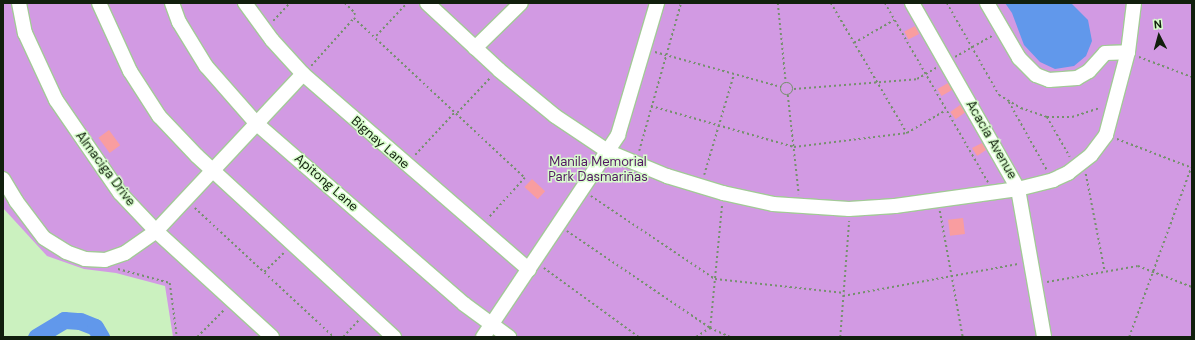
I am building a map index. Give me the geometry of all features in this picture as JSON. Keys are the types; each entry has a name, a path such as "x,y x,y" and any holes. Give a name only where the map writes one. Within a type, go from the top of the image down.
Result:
{"lane":[{"name":"Almaciga Drive","path":"19,3 25,33 56,100 120,193 156,232 234,300 272,337"},
{"path":"99,3 130,70 159,116 213,170 394,337"},
{"name":"Apitong Lane","path":"172,3 179,22 206,66 257,124 458,299 509,337"},
{"name":"Bignay Lane","path":"245,3 265,30 303,74 480,228 532,266"},
{"path":"426,3 499,70 555,116 609,152 635,164 723,193 800,208 850,209 938,201 1018,189 1053,180 1076,167 1091,155 1106,135 1128,52 1134,3"},
{"path":"475,48 521,3"},
{"path":"483,337 583,191 609,152 618,135 657,3"},
{"name":"Acacia Avenue","path":"912,3 1018,189 1044,337"},
{"path":"987,3 1027,69 1049,80 1077,78 1089,71 1105,53 1128,52"},
{"path":"3,179 16,201 44,238 66,252 85,259 105,260 125,253 156,232 303,74"}],"path":[{"path":"265,30 290,3"},
{"path":"303,74 354,18 355,13 345,3"},
{"path":"375,37 408,3"},
{"path":"635,164 681,3"},
{"path":"778,3 786,83"},
{"path":"831,3 907,133"},
{"path":"885,3 994,192"},
{"path":"947,3 999,95 1008,100 1047,117 1062,119 1085,114 1117,97"},
{"path":"354,18 525,178 480,228"},
{"path":"854,43 895,20"},
{"path":"800,208 788,96 794,89 917,79 1003,30"},
{"path":"644,49 781,87"},
{"path":"1128,52 1192,78"},
{"path":"406,165 499,70"},
{"path":"701,187 734,74"},
{"path":"781,87 786,83 792,84 794,89"},
{"path":"781,87 782,93 788,96"},
{"path":"1008,100 1053,180"},
{"path":"651,106 794,147 907,133 946,110"},
{"path":"1047,117 1076,167 1086,174 1105,272"},
{"path":"1106,135 1192,168 1155,272 1129,337"},
{"path":"583,191 715,279 844,293"},
{"path":"710,328 723,193"},
{"path":"185,200 334,337"},
{"path":"938,201 963,337"},
{"path":"840,337 850,209"},
{"path":"559,226 710,328 730,337"},
{"path":"264,272 294,244"},
{"path":"105,260 111,266 170,283 177,337"},
{"path":"843,296 1031,262"},
{"path":"532,266 639,337"},
{"path":"1035,284 1138,266 1192,287"},
{"path":"197,337 234,300"},
{"path":"343,337 367,312"},
{"path":"696,337 710,328"}],"green space":[{"name":"Manila Memorial Park Dasmariñas","path":"3,3 1192,3 1192,337 173,337 165,286 116,273 84,269 47,256 3,208"}],"water":[{"path":"1005,3 1071,3 1088,20 1092,41 1086,56 1074,66 1055,69 1040,62 1024,45 1012,13"}],"building":[{"path":"915,26 919,34 908,39 904,31"},
{"path":"948,83 952,90 942,96 938,89"},
{"path":"960,105 965,112 956,119 950,112"},
{"path":"109,130 120,145 110,153 98,138"},
{"path":"982,143 986,150 977,156 972,148"},
{"path":"532,179 545,191 538,199 524,187"},
{"path":"963,218 965,234 950,236 948,220"}],"waterway":[{"path":"36,337 64,320 80,321 95,327 101,337"}]}
